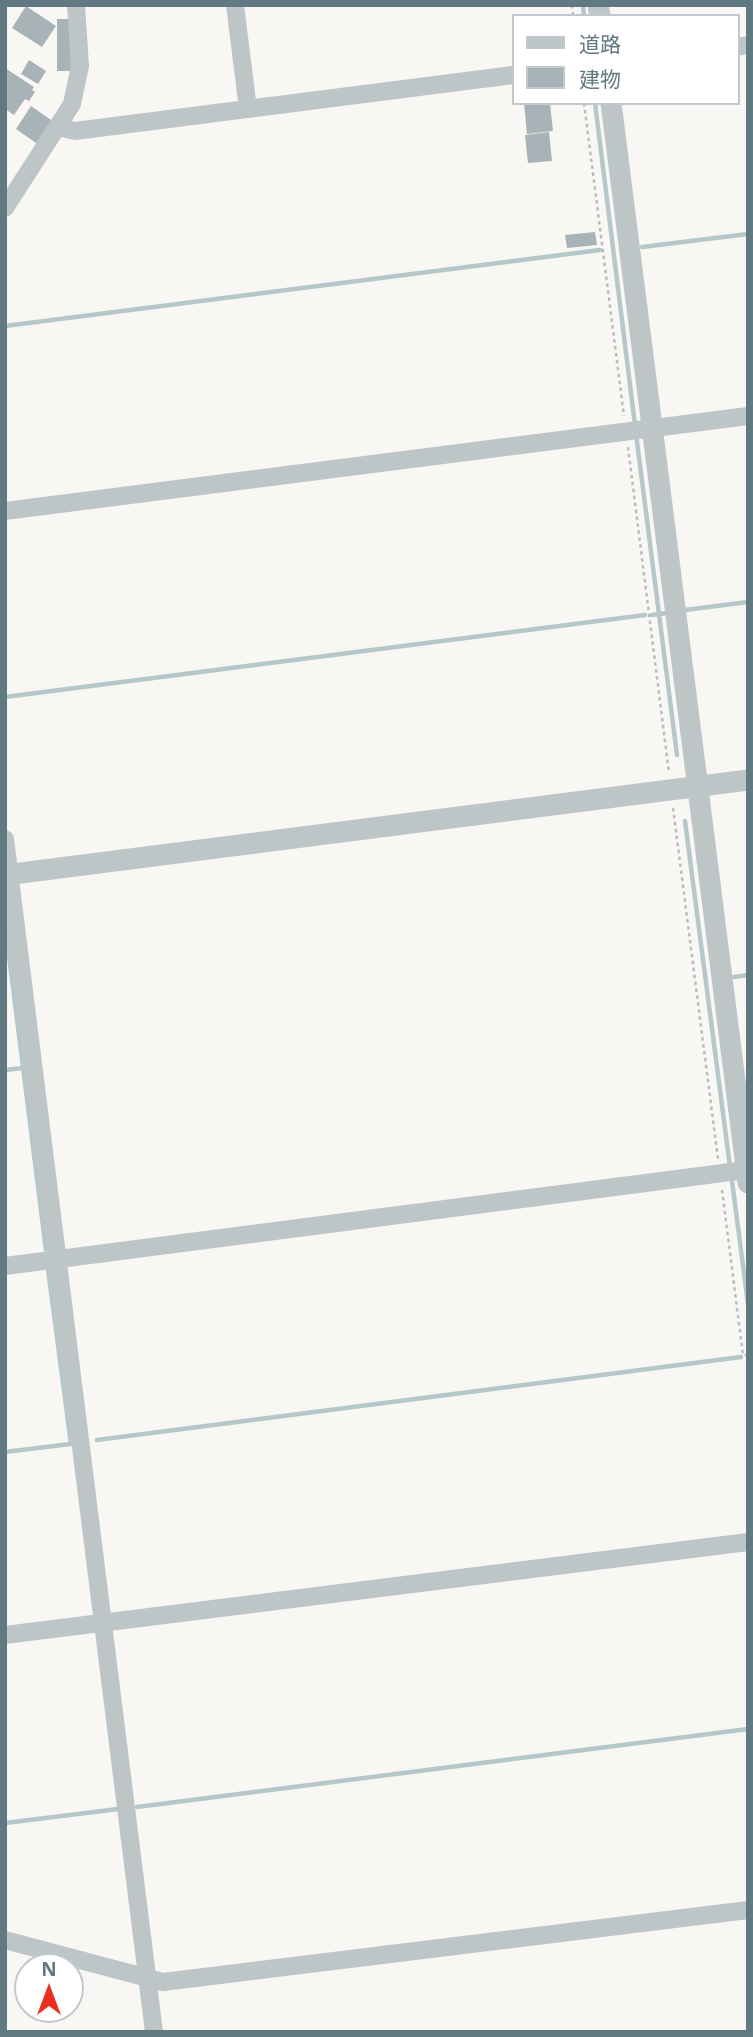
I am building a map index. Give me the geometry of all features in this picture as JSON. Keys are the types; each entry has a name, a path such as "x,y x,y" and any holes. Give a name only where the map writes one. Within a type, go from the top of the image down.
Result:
{"street":[{"path":"5,208 72,104 80,66 76,5"},
{"path":"235,5 248,109"},
{"path":"59,127 75,131 512,75"},
{"path":"5,1266 720,1173 747,1176 746,1145 696,786 637,430 611,105"},
{"path":"5,511 748,416"},
{"path":"8,875 748,780"},
{"path":"5,839 154,2032"},
{"path":"5,1634 748,1542"},
{"path":"5,1940 163,1982 748,1910"}],"path":[{"path":"584,105 637,430 671,790 743,1355 748,1355"}],"building":[{"path":"26,6 56,26 42,47 12,28"},
{"path":"57,19 72,19 71,71 57,71"},
{"path":"29,60 46,71 38,84 21,74"},
{"path":"5,68 34,87 32,90 35,92 29,101 25,99 14,115 5,109"},
{"path":"524,105 550,105 553,131 527,134"},
{"path":"31,106 54,122 39,145 16,129"},
{"path":"549,132 552,161 528,163 525,135"},
{"path":"595,232 597,245 567,248 565,235"}],"waterway":[{"path":"583,5 584,14"},
{"path":"595,105 635,425"},
{"path":"642,247 748,234"},
{"path":"5,326 600,250"},
{"path":"636,434 677,755"},
{"path":"685,610 748,602"},
{"path":"652,615 667,613"},
{"path":"5,697 645,615"},
{"path":"685,821 730,1167"},
{"path":"5,924 46,1250"},
{"path":"734,977 748,975"},
{"path":"5,1070 23,1068"},
{"path":"732,1181 748,1304"},
{"path":"48,1269 71,1444"},
{"path":"97,1440 741,1357"},
{"path":"5,1452 70,1444"},
{"path":"137,1807 748,1729"},
{"path":"5,1823 118,1809"}]}
